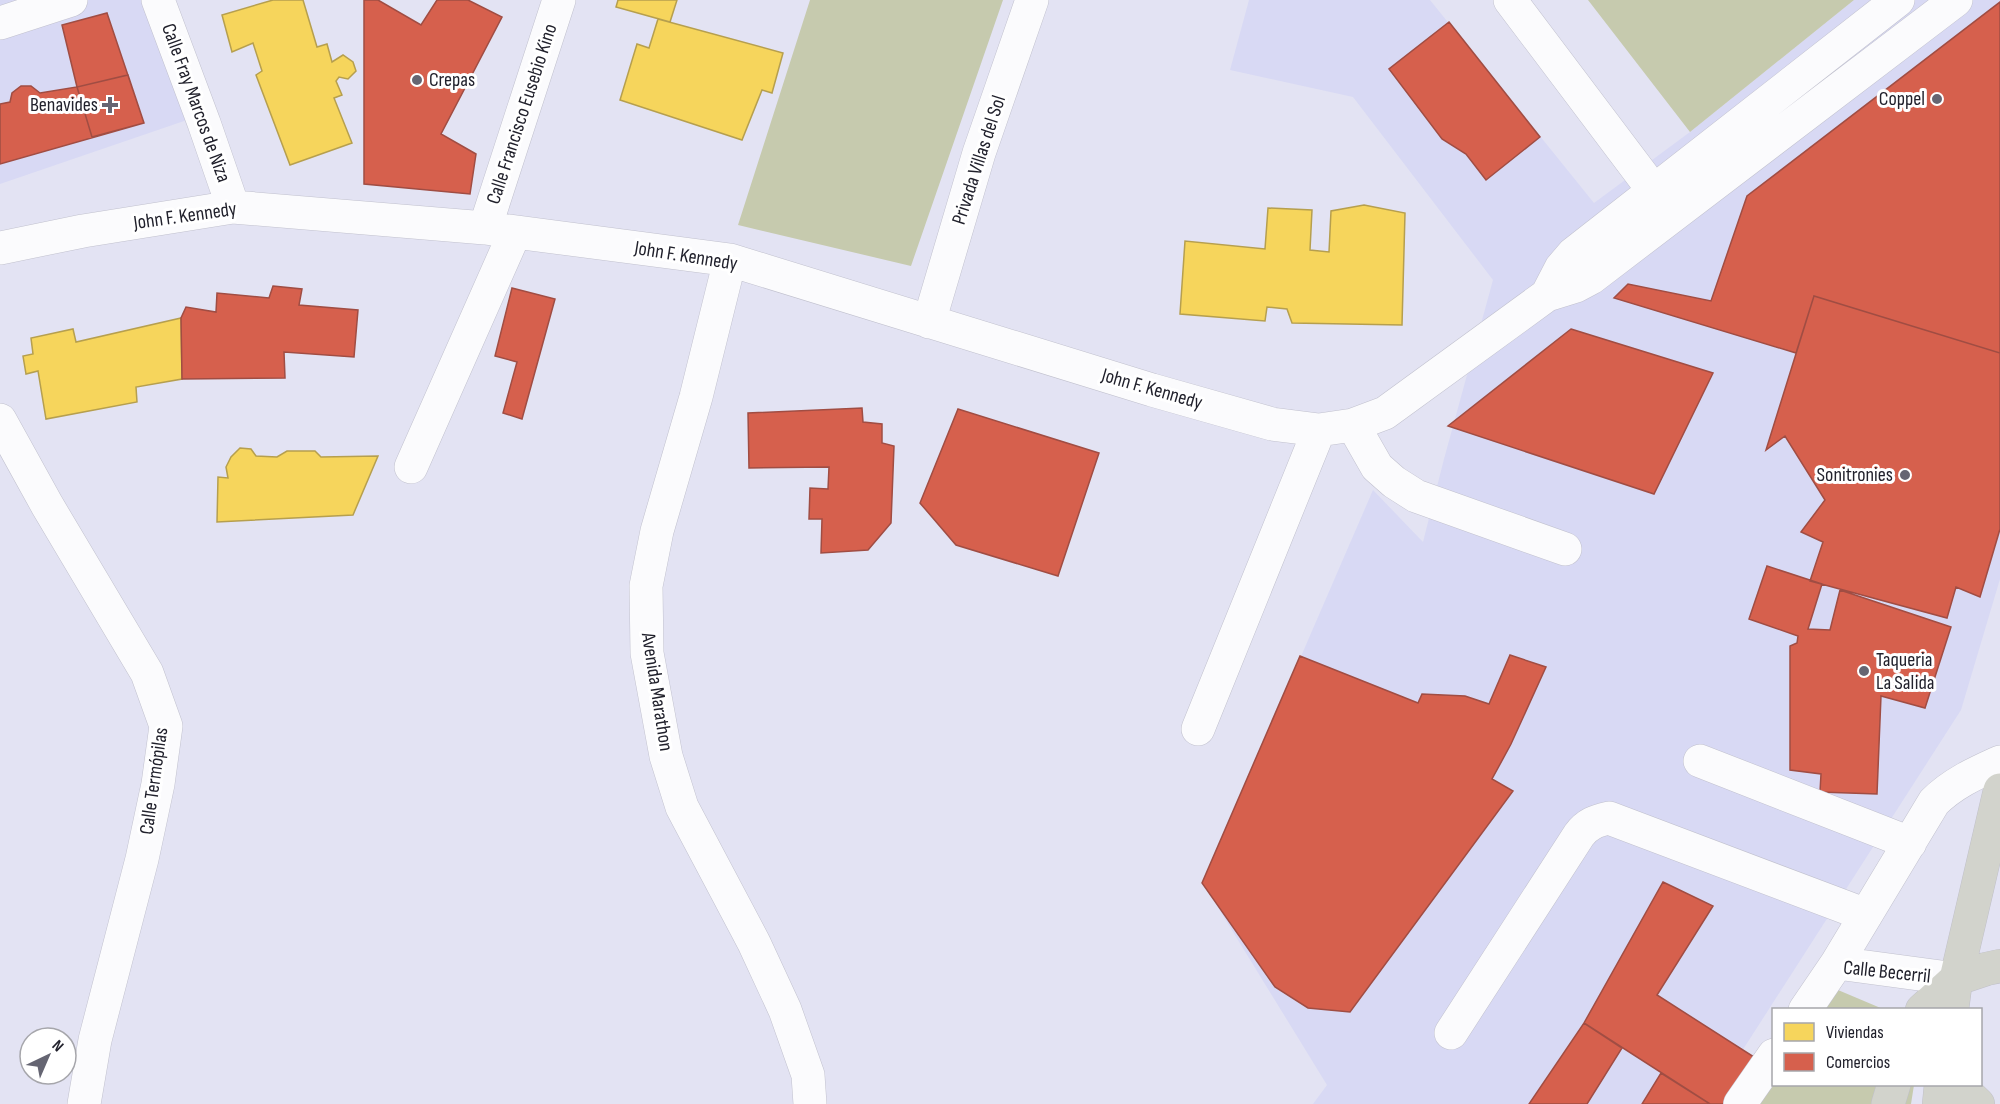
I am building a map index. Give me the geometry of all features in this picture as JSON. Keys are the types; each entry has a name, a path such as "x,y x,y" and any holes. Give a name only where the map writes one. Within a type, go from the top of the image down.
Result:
{"highway":[{"path":"1954,994 2000,790"},
{"path":"1927,1008 1954,994 1986,969 2000,966"},
{"path":"1888,1104 1892,1086"},
{"path":"1939,1104 1941,1086"},
{"path":"1959,1086 1978,1104"}],"street":[{"path":"0,23 71,0"},
{"name":"Calle Fray Marcos de Niza","path":"158,0 233,207"},
{"name":"Calle Francisco Eusebio Kino","path":"411,467 500,230 559,0"},
{"name":"Privada Villas del Sol","path":"929,322 979,153 1032,0"},
{"path":"1509,0 1664,203"},
{"path":"1664,203 1898,0"},
{"path":"1664,203 1956,0"},
{"name":"John F. Kennedy","path":"0,248 83,231 233,207 500,230 730,260 1141,387 1272,424 1319,430 1353,425 1385,413 1547,295 1561,268 1573,254 1664,203"},
{"name":"Avenida Marathon","path":"730,260 690,420 655,542 646,586 647,653 666,756 682,807 754,943 785,1010 808,1075 810,1104"},
{"name":"Calle Termópilas","path":"0,420 82,565 147,673 166,726 158,784 142,859 95,1040 84,1104"},
{"path":"1353,425 1377,467 1394,482 1416,496 1565,549"},
{"path":"1198,729 1319,430"},
{"path":"1700,761 1910,843"},
{"path":"1837,963 1934,802 1945,790 1960,780 2000,762"},
{"path":"1451,1034 1579,835 1586,826 1597,821 1609,818 1866,915"},
{"name":"Calle Becerril","path":"1806,1008 1837,963 1954,994"},
{"path":"1740,1104 1772,1056"}],"shaded area":[{"path":"0,0 142,0 187,120 0,184"},
{"path":"1249,0 1430,0 1594,203 1690,132 1854,0 2000,0 2000,579 1961,710 1708,1104 1313,1104 1327,1085 1203,883 1373,490 1423,542 1493,280 1353,97 1230,70"}],"green space":[{"path":"810,0 1003,0 911,266 738,225"},
{"path":"1588,0 1854,0 1690,132"},
{"path":"1838,990 1881,1008 1824,1008"},
{"path":"1772,1086 1914,1086 1911,1104 1750,1104"}],"building: Viviendas":[{"path":"273,0 303,0 317,47 327,44 332,62 343,55 353,62 356,71 348,79 339,77 336,81 342,95 334,98 352,143 290,165 256,75 262,71 253,43 232,52 222,15"},
{"path":"618,0 677,0 670,22 616,7"},
{"path":"658,19 783,53 772,93 762,90 742,140 620,100 637,44 649,48"},
{"path":"1364,205 1405,213 1402,325 1292,323 1287,309 1267,307 1265,321 1180,314 1185,241 1265,249 1268,208 1312,210 1310,250 1329,252 1331,211"},
{"path":"181,318 182,379 136,387 137,402 46,419 38,371 26,374 23,356 33,354 31,338 73,329 76,342"},
{"path":"240,448 251,449 256,456 277,457 287,451 315,451 321,457 378,456 353,515 217,522 218,477 228,478 226,467 231,457"}],"building: Comercios":[{"name":"Crepas","path":"364,0 378,0 421,25 437,0 468,0 502,17 441,134 476,154 470,194 364,184"},
{"name":"Coppel","path":"2000,2 2000,353 1814,296 1796,353 1614,298 1628,284 1711,301 1747,196"},
{"path":"107,13 144,123 0,164 0,104 10,102 12,93 21,86 31,86 40,93 77,87 62,25"},
{"path":"1449,22 1540,137 1486,180 1466,154 1442,139 1389,69"},
{"name":"Benavides","path":"128,75 144,123 92,137 77,87"},
{"path":"273,286 302,289 299,305 358,310 354,357 284,352 285,378 182,379 181,318 186,307 216,312 217,293 269,298"},
{"path":"512,288 555,299 522,419 503,413 517,362 495,356"},
{"name":"Sonitronies","path":"1814,296 2000,353 2000,529 1980,597 1956,587 1947,618 1810,581 1823,542 1801,532 1825,500 1785,436 1766,450"},
{"path":"1571,329 1713,373 1654,494 1448,426"},
{"path":"862,408 863,422 882,424 882,443 894,446 891,523 868,550 821,553 822,519 809,519 810,488 828,489 829,467 749,468 748,413"},
{"path":"958,409 1099,453 1058,576 956,545 920,503"},
{"name":"Taqueria La Salida","path":"1767,566 1822,584 1808,629 1830,630 1840,590 1951,627 1925,708 1881,696 1877,794 1820,792 1821,774 1790,770 1790,646 1797,643 1798,636 1749,619"},
{"path":"1510,655 1546,667 1511,744 1492,779 1513,791 1350,1012 1308,1008 1275,987 1202,883 1300,656 1418,703 1422,694 1465,696 1489,704"},
{"path":"1663,882 1713,906 1657,995 1754,1057 1724,1104 1710,1104 1584,1023"},
{"path":"1584,1023 1622,1048 1587,1104 1529,1104"},
{"path":"1661,1073 1710,1104 1642,1104"}],"place":[{"name":"Crepas","path":"417,80"},
{"name":"Coppel","path":"1937,99"},
{"name":"Benavides","path":"110,105"},
{"name":"Sonitronies","path":"1905,475"},
{"name":"Taqueria La Salida","path":"1864,671"}]}
